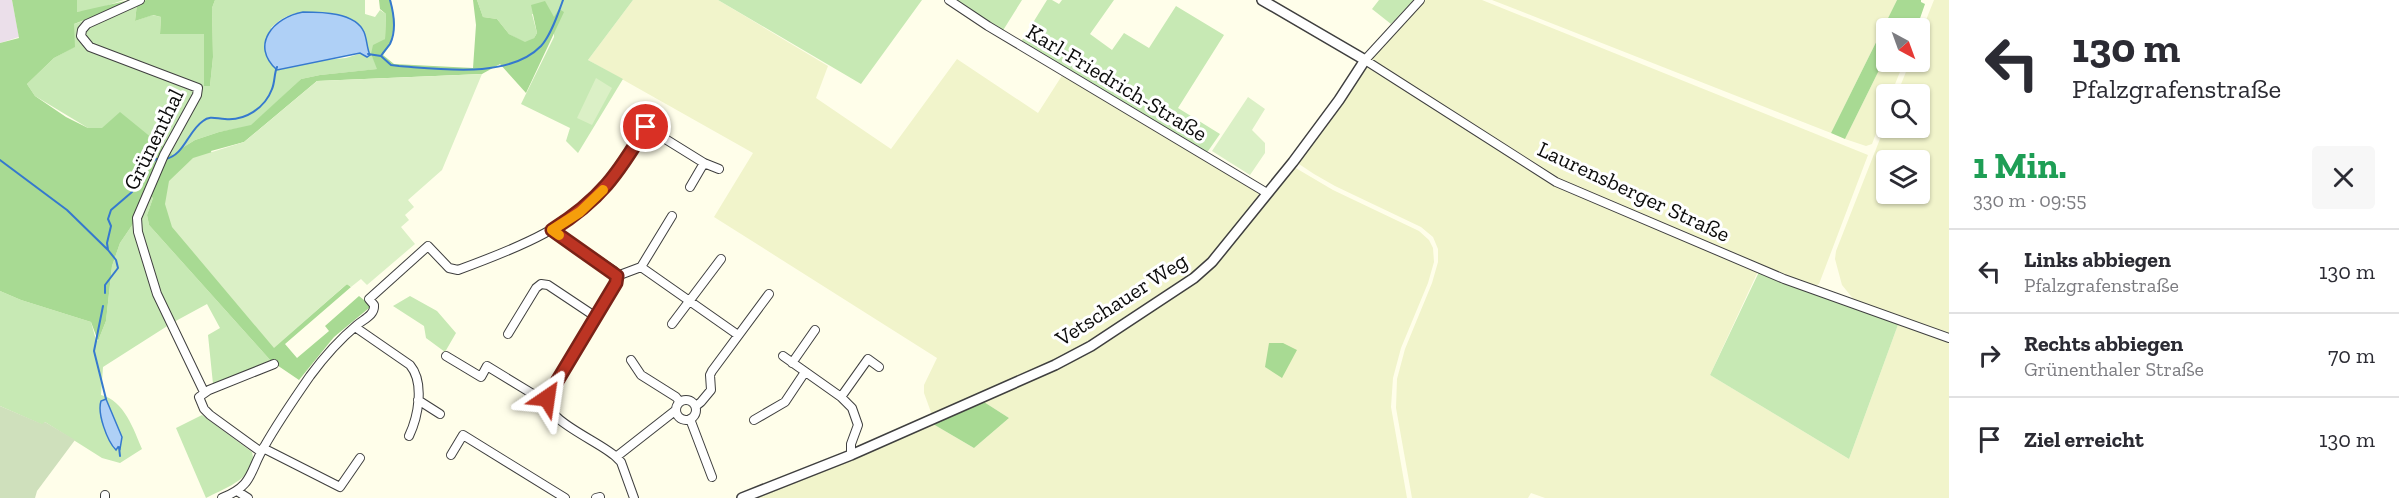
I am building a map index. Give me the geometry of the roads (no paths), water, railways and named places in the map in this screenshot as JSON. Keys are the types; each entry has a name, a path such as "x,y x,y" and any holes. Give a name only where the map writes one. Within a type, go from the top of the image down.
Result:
{"street":[{"name":"Grünenthal","path":"140,0 87,24 81,36 90,47 198,88 197,95 164,155 136,218 138,232 157,294 204,392 199,397 204,409 262,450"},
{"name":"Karl-Friedrich-Straße","path":"949,0 988,26 1267,193"},
{"name":"Laurensberger Straße","path":"1262,0 1365,60 1556,182 1784,279 1949,338"},
{"name":"Vetschauer Weg","path":"742,498 851,455 1055,365 1091,345 1206,267 1332,109 1365,60 1420,0"},
{"path":"222,498 237,490 256,467 262,450 322,360 374,309 369,298 428,246 449,268 458,270 523,245 552,230 580,212 600,194 624,164 646,127 704,163 719,169"},
{"path":"690,187 704,163"},
{"path":"617,276 641,267 672,216"},
{"path":"552,230 617,276"},
{"path":"672,324 721,259"},
{"path":"641,267 738,335"},
{"path":"546,402 616,283 617,276"},
{"path":"508,334 536,288 541,284 548,285 596,317"},
{"path":"696,406 711,390 712,370 769,294"},
{"path":"355,327 411,365 417,378 418,400 416,421 409,436"},
{"path":"792,363 815,330"},
{"path":"446,356 481,376 487,366 546,402 553,414 621,462 634,498"},
{"path":"783,356 841,397 852,408 858,425 851,444 851,455"},
{"path":"841,397 868,359 879,367"},
{"path":"632,360 641,375 676,397 680,402"},
{"path":"204,392 274,364"},
{"path":"754,420 785,402 806,372"},
{"path":"418,400 440,414"},
{"path":"616,457 676,410 680,402 688,400 696,406"},
{"path":"676,410 681,418 690,419 696,414 696,406"},
{"path":"690,419 712,477"},
{"path":"451,455 463,435 553,495 565,498"},
{"path":"262,450 340,487 360,458"},
{"path":"237,490 248,498"}],"water":[{"path":"303,12 337,14 353,20 364,32 370,55 367,57 360,53 277,70 269,61 265,51 265,42 275,26 292,15"},
{"path":"106,399 122,437 120,449 118,447 116,450 109,440 102,419 101,401"}],"waterway":[{"path":"381,56 390,44 394,33 394,16 390,0"},
{"path":"368,54 381,56 391,65 454,70 493,68 527,56 541,46 551,30 563,0"},
{"path":"165,159 177,153 198,125 206,119 240,118 253,112 269,96 277,67"},
{"path":"105,293 105,285 118,268 116,260 108,250 107,243 111,226 108,219 111,210 132,192 138,174 159,159"},
{"path":"0,160 67,210 108,250"},
{"path":"103,306 94,351 106,399"},
{"path":"119,447 120,456"}]}
